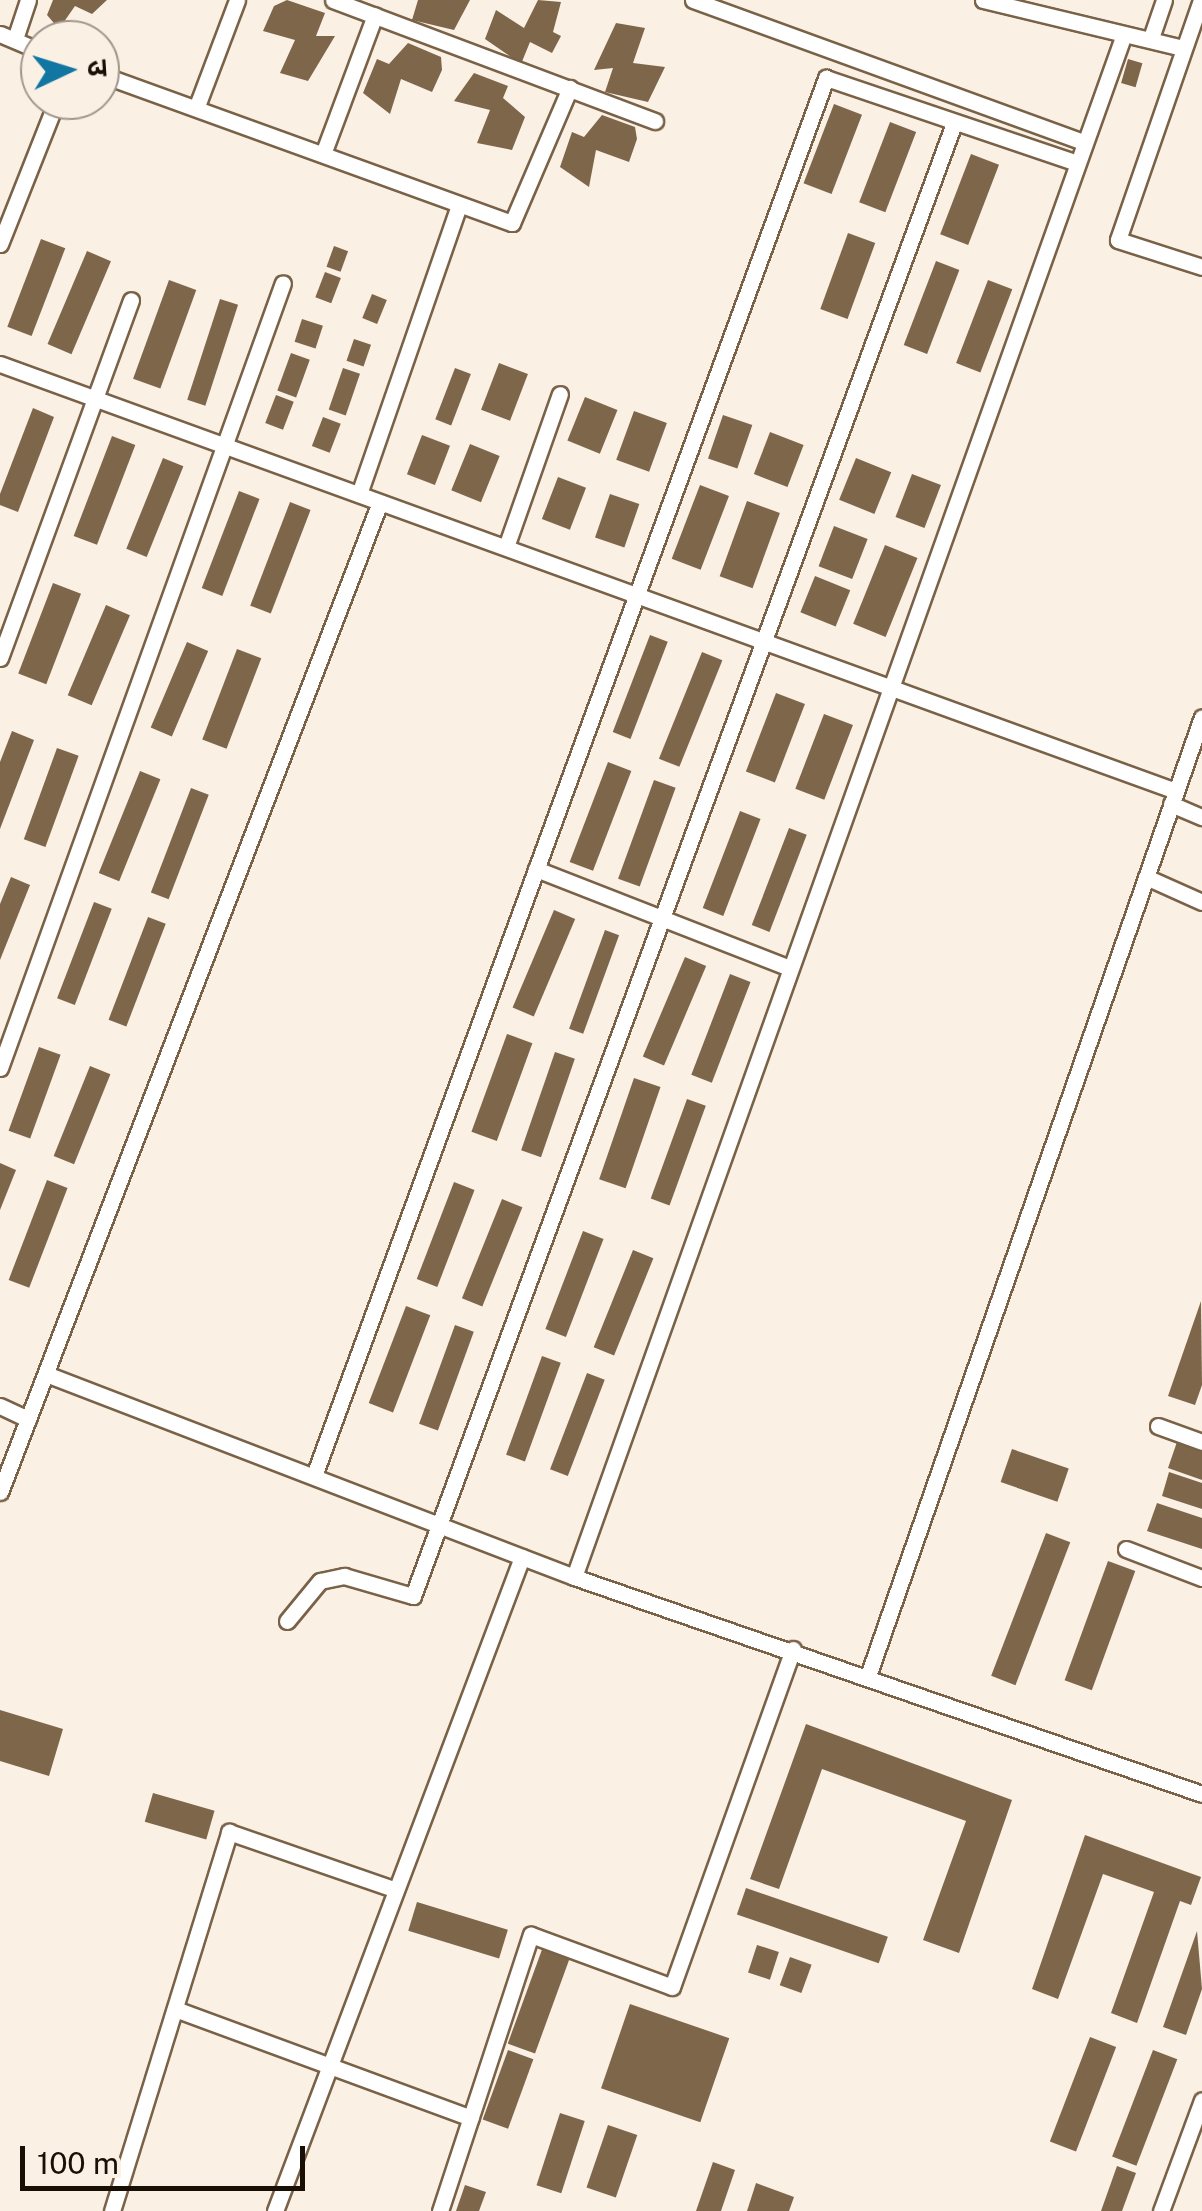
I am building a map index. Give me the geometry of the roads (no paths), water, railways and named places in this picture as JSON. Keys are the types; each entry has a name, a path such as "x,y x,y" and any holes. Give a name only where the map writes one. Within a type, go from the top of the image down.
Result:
{"street":[{"path":"8,36 28,0"},
{"path":"197,106 237,0"},
{"path":"333,0 655,121"},
{"path":"693,0 1084,142"},
{"path":"984,0 1124,37 1152,38 1184,48"},
{"path":"1152,38 1164,0"},
{"path":"1201,0 1118,240 1202,267"},
{"path":"323,154 374,16"},
{"path":"574,1577 1124,37"},
{"path":"315,1473 826,78 1076,163"},
{"path":"120,81 512,223 570,88"},
{"path":"0,244 49,120"},
{"path":"287,1621 320,1581 344,1576 413,1596 954,123"},
{"path":"359,494 459,205"},
{"path":"0,1068 283,283"},
{"path":"0,658 131,300"},
{"path":"0,364 893,688 1174,797 1202,817"},
{"path":"506,547 560,394"},
{"path":"0,1492 380,502"},
{"path":"868,1676 1202,717"},
{"path":"536,870 790,968"},
{"path":"1146,878 1202,902"},
{"path":"46,1374 442,1520 574,1577 793,1649 1202,1794"},
{"path":"0,1406 28,1419"},
{"path":"1158,1426 1202,1442"},
{"path":"1126,1549 1202,1578"},
{"path":"275,2211 522,1556"},
{"path":"440,2211 531,1936 672,1987 793,1649"},
{"path":"112,2211 229,1832 394,1888"},
{"path":"174,2009 470,2118"},
{"path":"1161,2211 1202,2100"}]}
